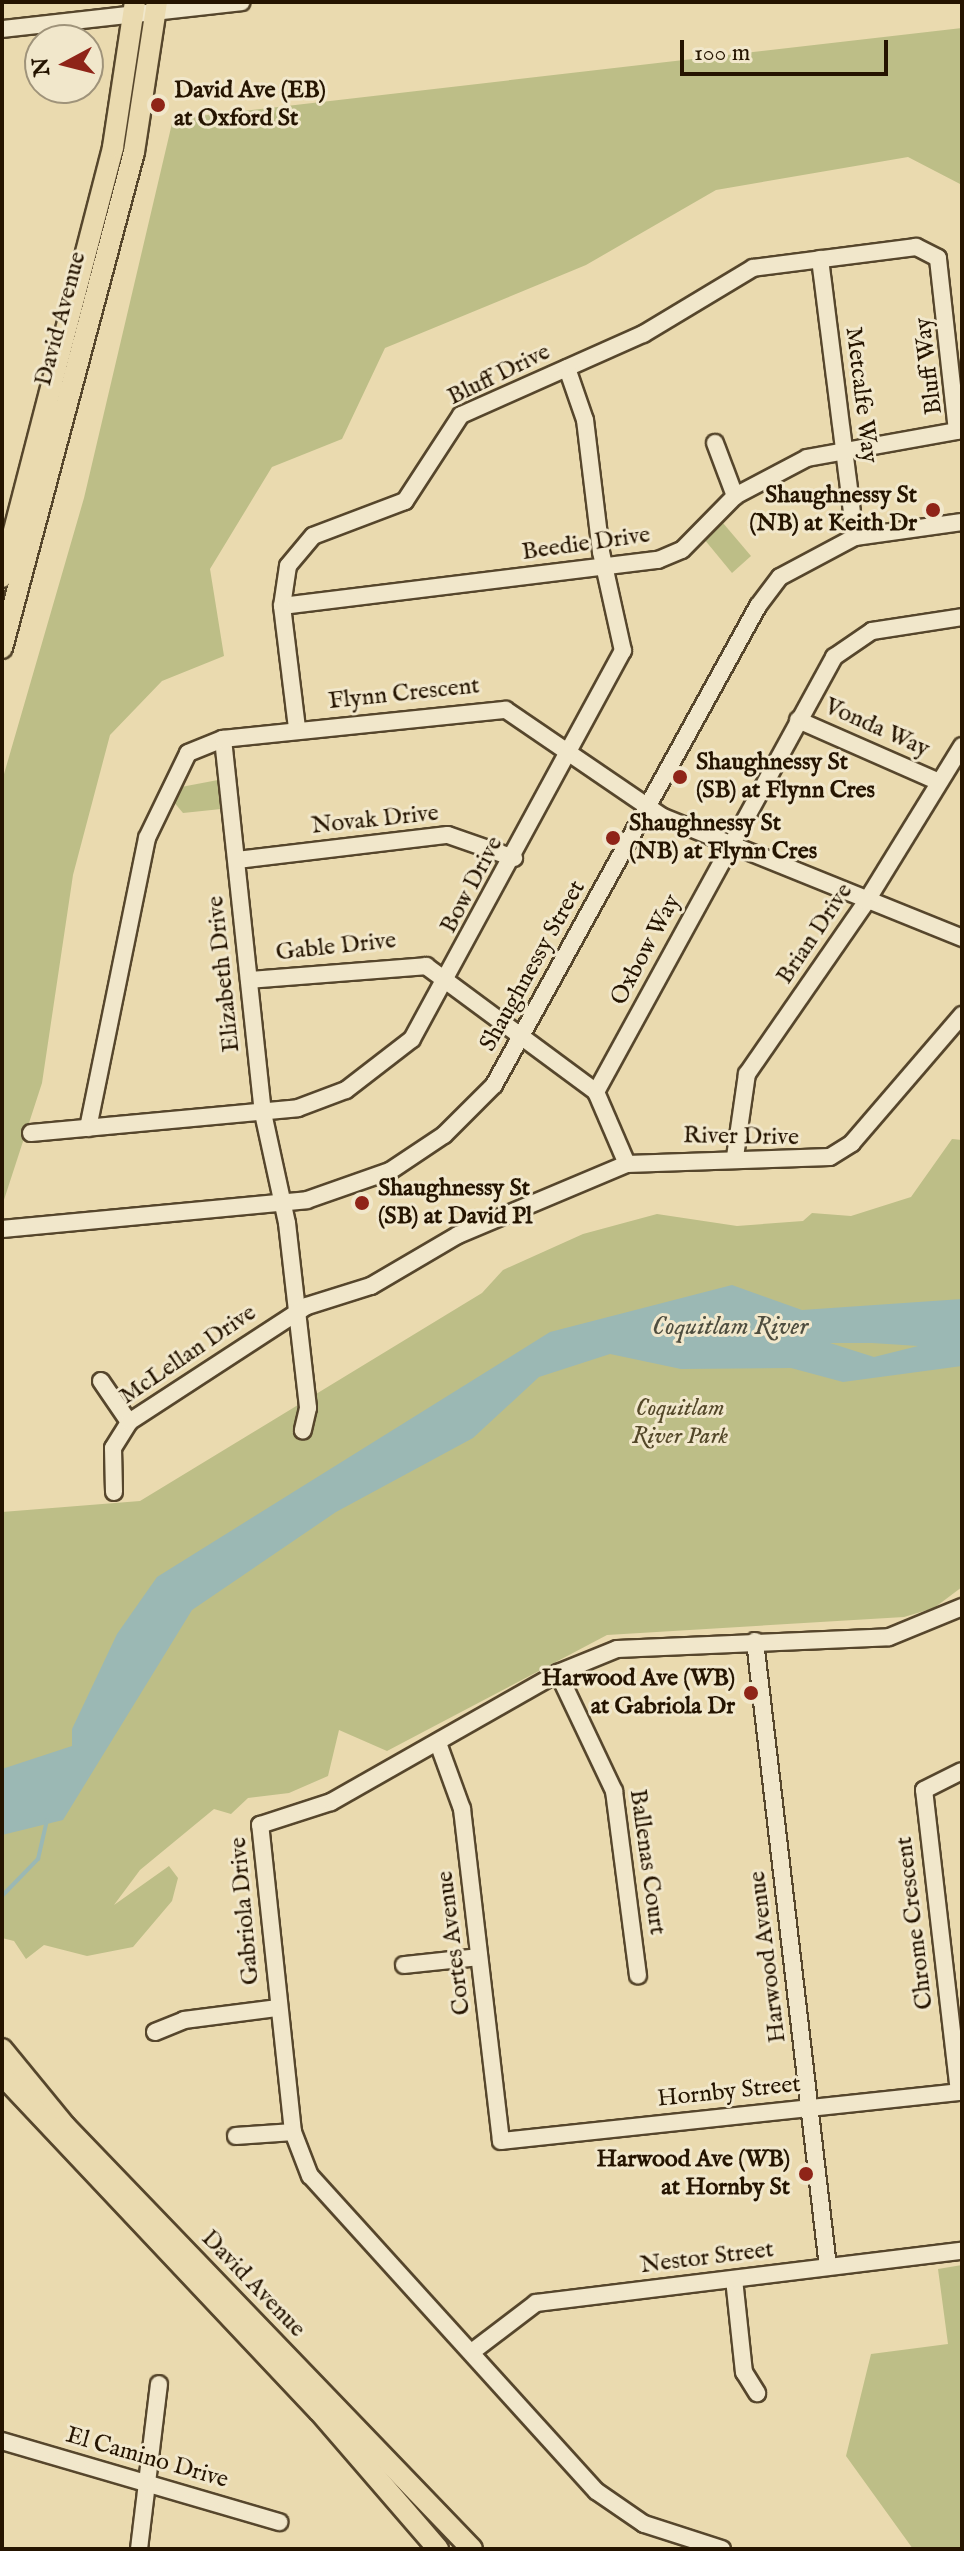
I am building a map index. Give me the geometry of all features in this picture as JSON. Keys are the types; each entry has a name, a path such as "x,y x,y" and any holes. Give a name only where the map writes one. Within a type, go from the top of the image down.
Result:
{"main road":[{"name":"David Avenue","path":"2,648 134,152 157,7"},
{"name":"David Avenue","path":"2,577 113,147 135,8"},
{"name":"David Avenue","path":"2,2049 65,2126 472,2549"},
{"name":"David Avenue","path":"2,2075 319,2411 438,2549"}],"street":[{"path":"2,29 135,8 241,2"},
{"name":"Bluff Drive","path":"297,729 282,606 288,566 305,542 398,506 461,415 664,323 753,268 933,250"},
{"name":"Bluff Way","path":"933,250 941,267 957,431"},
{"name":"Metcalfe Way","path":"820,259 855,537"},
{"name":"Bow Drive","path":"31,1133 263,1113 346,1090 387,1064 449,981 623,651 585,420 567,368"},
{"name":"Beedie Drive","path":"282,606 607,568 676,553 735,496 807,458 957,431"},
{"path":"715,443 735,496"},
{"name":"Shaughnessy Street","path":"2,1229 279,1204 390,1171 444,1135 494,1085 523,1037 758,606 808,557 855,537 962,522"},
{"name":"Oxbow Way","path":"596,1092 834,657 862,635 962,617"},
{"name":"Flynn Crescent","path":"88,1128 147,838 188,753 223,739 499,708 573,750 647,807 866,902 962,938"},
{"name":"Vonda Way","path":"798,720 937,781"},
{"name":"Elizabeth Drive","path":"223,739 263,1113 296,1312 308,1408 303,1430"},
{"name":"Brian Drive","path":"735,1157 747,1074 866,902 937,781 962,746"},
{"name":"Novak Drive","path":"237,860 448,835 514,858"},
{"name":"Gable Drive","path":"249,980 408,963 449,981 596,1092 627,1164"},
{"name":"River Drive","path":"296,1312 371,1286 468,1230 627,1164 735,1157 803,1163 846,1148 962,1015"},
{"name":"McLellan Drive","path":"114,1492 113,1448 129,1422 296,1312"},
{"path":"101,1381 129,1422"},
{"name":"Gabriola Drive","path":"722,2549 644,2524 596,2491 473,2351 317,2186 293,2132 261,1821 331,1802 558,1673 627,1647 889,1637 962,1607"},
{"name":"Harwood Avenue","path":"755,1641 828,2267"},
{"name":"Ballenas Court","path":"558,1673 614,1791 638,1975"},
{"name":"Cortes Avenue","path":"438,1743 462,1809 501,2141"},
{"name":"Chrome Crescent","path":"960,2092 924,1790 962,1771"},
{"path":"404,1965 479,1957"},
{"path":"155,2032 184,2020 278,2008"},
{"name":"Hornby Street","path":"501,2141 960,2092"},
{"path":"236,2136 293,2132"},
{"name":"Nestor Street","path":"473,2351 536,2303 962,2251"},
{"path":"734,2279 744,2372 757,2393"},
{"path":"139,2549 159,2384"},
{"name":"El Camino Drive","path":"2,2441 279,2522"}],"green space":[{"path":"962,28 962,185 908,157 716,190 586,265 385,348 342,439 272,467 210,569 224,656 162,681 110,735 73,875 42,1083 2,1206 2,781 84,498 173,119"},
{"path":"723,523 751,556 732,573 704,539"},
{"path":"218,780 221,809 183,813 173,801 181,787"},
{"name":"Coquitlam River Park","path":"952,1139 962,1140 962,1587 934,1608 904,1617 607,1635 387,1751 339,1730 328,1776 289,1793 248,1798 231,1814 214,1809 140,1870 114,1905 169,1866 178,1878 172,1901 133,1947 87,1956 44,1945 26,1959 14,1941 2,1938 2,1512 140,1501 482,1293 503,1270 583,1234 657,1214 737,1226 803,1221 812,1213 851,1216 911,1197"},
{"path":"962,2265 962,2549 913,2549 846,2456 871,2354 948,2344 938,2269"}],"water":[{"name":"Coquitlam River","path":"732,1285 802,1310 962,1299 962,1366 843,1382 791,1368 681,1369 610,1354 539,1377 473,1438 336,1512 192,1610 63,1820 2,1835 2,1769 72,1746 72,1729 117,1634 157,1577 550,1332","holes":["830,1343 918,1346 874,1357"]}],"waterway":[{"path":"2,1896 38,1859 47,1820"}],"place":[{"name":"David Ave (EB) at Oxford St","path":"158,105"},
{"name":"Shaughnessy St (NB) at Keith Dr","path":"933,510"},
{"name":"Shaughnessy St (SB) at Flynn Cres","path":"680,777"},
{"name":"Shaughnessy St (NB) at Flynn Cres","path":"613,838"},
{"name":"Shaughnessy St (SB) at David Pl","path":"362,1203"},
{"name":"Harwood Ave (WB) at Gabriola Dr","path":"751,1693"},
{"name":"Harwood Ave (WB) at Hornby St","path":"806,2174"}]}
